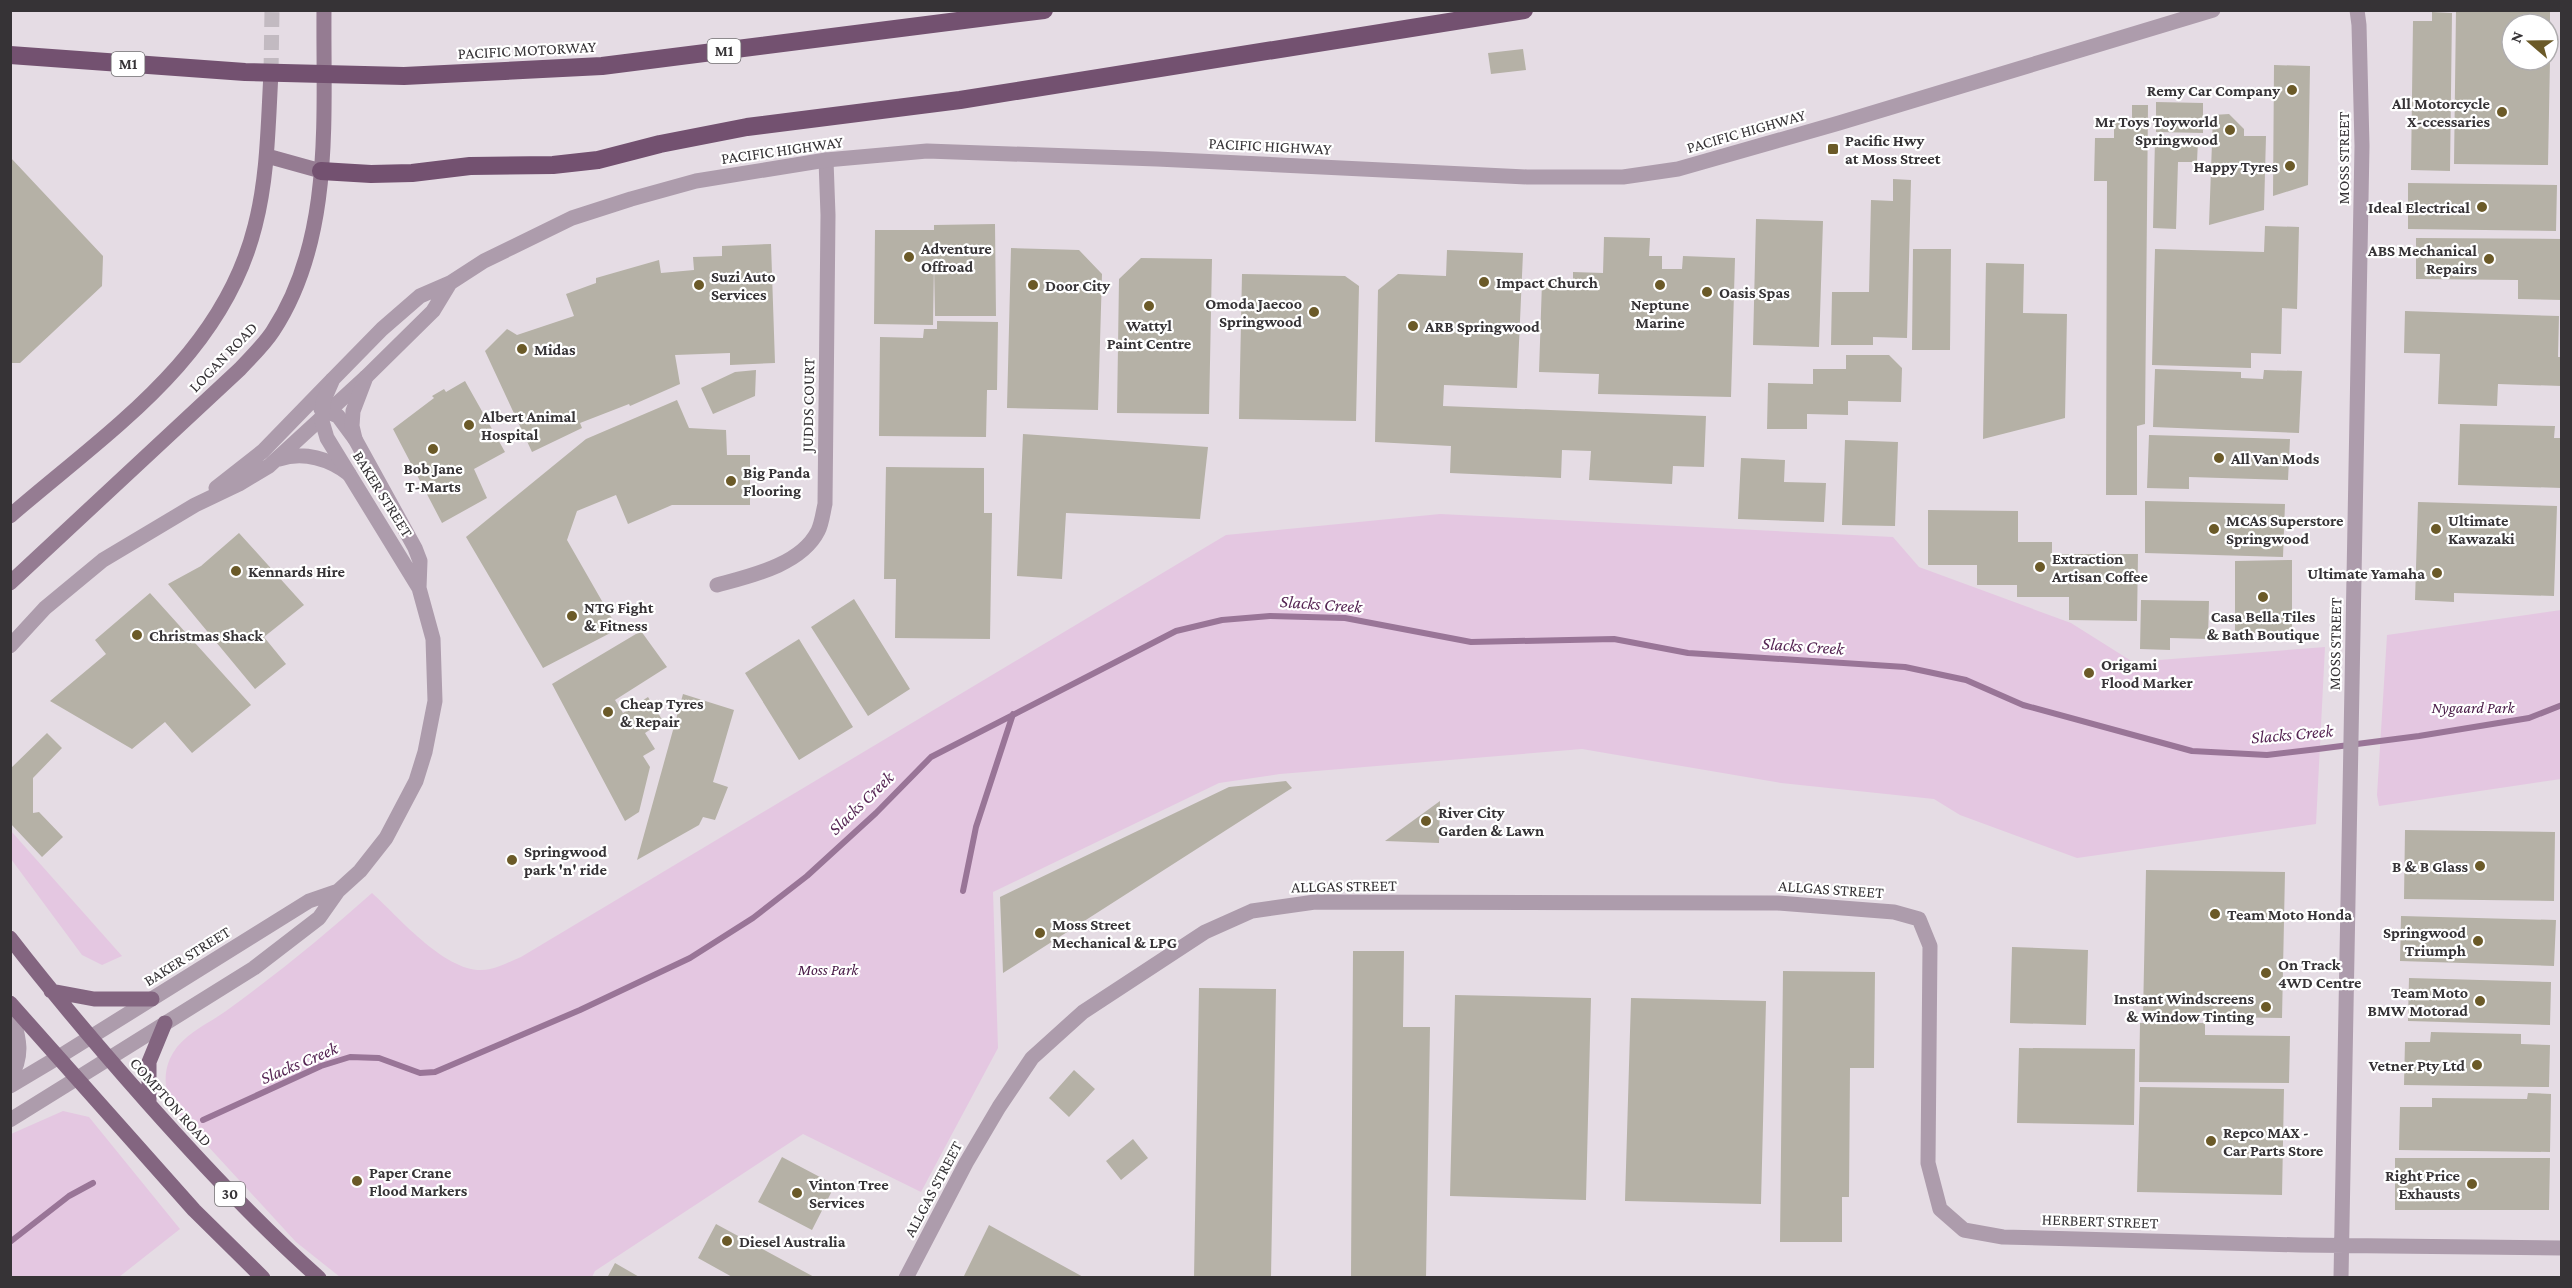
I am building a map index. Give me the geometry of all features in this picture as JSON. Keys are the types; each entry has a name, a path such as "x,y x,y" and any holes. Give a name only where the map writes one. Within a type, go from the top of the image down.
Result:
{"highway":[{"name":"PACIFIC MOTORWAY","path":"10,55 245,72 404,76 602,66 1044,10"},
{"path":"321,171 392,173 470,166 553,165 598,160 660,144 747,128 960,100 1524,10"}],"main road":[{"name":"LOGAN ROAD","path":"12,582 240,369 263,343 290,300 304,262 316,216 321,171 324,10"},
{"name":"LOGAN ROAD","path":"10,516 147,400 174,373 201,338 233,283 255,227 267,156 271,73"},
{"path":"267,156 321,171"},
{"name":"COMPTON ROAD","path":"10,938 90,1038 148,1104 237,1201 319,1278"},
{"path":"51,991 94,999 152,999"},
{"name":"30","path":"10,1005 194,1210 263,1278"},
{"path":"148,1104 149,1062 165,1023"}],"street":[{"name":"PACIFIC HIGHWAY","path":"337,374 420,296 450,283 484,261 550,228 594,210 696,181 826,160 927,151 1157,159 1527,177 1623,177 1678,169 1861,117 2213,10"},
{"name":"MOSS STREET","path":"2341,1278 2362,146 2357,10"},
{"name":"JUDDS COURT","path":"717,585 773,569 799,553 818,532 825,504 828,215 826,160"},
{"path":"278,459 433,311 450,283"},
{"path":"325,412 328,387 337,374"},
{"path":"10,646 31,622 90,570 121,548 195,505 226,491 257,466 337,374"},
{"name":"BAKER STREET","path":"355,439 352,426 353,407 366,377"},
{"path":"295,420 309,409 325,412"},
{"name":"BAKER STREET","path":"10,1120 254,968 319,918 338,891 360,871 386,838 412,788 425,752 435,701 433,639 418,588 350,474 328,442 325,412 343,420 415,548 420,561 418,588"},
{"path":"257,466 278,459 298,456 318,458 333,463 350,474"},
{"name":"BAKER STREET","path":"10,1086 309,901 338,891"},
{"name":"ALLGAS STREET","path":"906,1278 966,1163 999,1107 1032,1058 1083,1012 1099,1001 1205,932 1252,911 1315,902 1778,903 1894,912 1919,919"},
{"name":"HERBERT STREET","path":"1919,919 1930,946 1928,1163 1940,1209 1964,1230 2003,1237 2562,1248"},
{"path":"10,1005 20,1053 10,1078"}],"green space":[{"name":"Moss Park","path":"1440,514 1893,537 1919,567 2071,623 2133,662 2325,647 2316,824 2077,858 1960,815 1934,799 1781,783 1582,749 1280,774 1219,783 993,892 998,1048 921,1192 803,1134 595,1271 592,1277 340,1277 296,1242 171,1106 167,1093 166,1072 170,1059 178,1046 190,1034 226,1011 319,939 372,893 442,956 458,965 475,970 498,967 521,957 1226,535"},
{"name":"Nygaard Park","path":"2561,610 2561,779 2379,806 2377,795 2387,635"},
{"path":"11,831 122,956 102,965 82,955 11,859"},
{"path":"63,1111 89,1117 180,1229 119,1277 11,1277 11,1134"}],"building":[{"name":"All Motorcycle X-ccessaries","path":"2456,10 2550,10 2550,12 2500,12 2500,72 2550,72 2548,165 2454,164"},
{"path":"2432,12 2452,13 2450,171 2411,170 2413,21 2432,21"},
{"path":"1523,49 1526,70 1491,74 1488,53"},
{"path":"2274,65 2310,66 2308,185 2273,196"},
{"path":"2156,102 2203,103 2203,133 2156,132"},
{"path":"2132,105 2148,105 2145,424 2137,426 2137,495 2106,495 2107,181 2094,181 2095,138 2114,138 2114,122 2132,122"},
{"path":"2229,114 2244,129 2244,136 2266,136 2264,210 2209,225 2213,115"},
{"path":"2155,139 2198,140 2197,162 2178,162 2176,229 2153,228"},
{"path":"10,157 103,256 102,286 20,363 10,363"},
{"path":"1893,179 1911,180 1907,338 1873,337 1873,345 1831,345 1832,292 1869,292 1871,200 1893,201"},
{"name":"Ideal Electrical","path":"2408,183 2557,185 2556,231 2408,229"},
{"path":"1756,219 1823,221 1819,347 1753,345"},
{"path":"995,224 996,316 935,316 934,262 933,325 874,324 875,230 934,230 934,225"},
{"path":"2265,226 2299,227 2297,309 2282,308 2281,354 2251,353 2251,368 2152,365 2155,249 2264,252"},
{"path":"1604,237 1650,238 1649,256 1662,256 1662,269 1682,269 1683,256 1735,258 1731,397 1598,394 1599,374 1539,372 1542,282 1573,282 1573,272 1603,273"},
{"name":"ABS Mechanical Repairs","path":"2416,238 2562,239 2562,300 2518,299 2518,280 2416,279"},
{"path":"771,244 775,363 730,365 730,353 675,355 680,384 630,406 629,404 580,423 582,428 532,452 485,351 507,329 517,335 574,316 566,294 596,283 596,278 659,260 661,273 694,270 693,257 722,256 722,246"},
{"path":"1011,248 1079,250 1102,274 1098,410 1007,408"},
{"path":"1913,249 1951,249 1950,350 1912,350"},
{"path":"1447,250 1523,253 1517,388 1444,385 1443,406 1706,416 1704,467 1673,466 1672,484 1589,480 1591,451 1562,450 1561,478 1450,473 1451,446 1375,442 1378,290 1398,274 1446,276"},
{"path":"1141,258 1212,259 1209,414 1117,413 1119,279"},
{"path":"1986,263 2024,264 2023,313 2067,314 2065,418 1983,439"},
{"path":"1242,274 1345,276 1359,286 1356,421 1239,419"},
{"path":"2405,311 2559,316 2558,357 2562,357 2562,386 2498,384 2497,406 2438,404 2440,354 2404,353"},
{"path":"937,321 998,322 997,390 987,390 986,437 879,436 880,337 923,338 924,329 937,329"},
{"path":"1846,355 1889,355 1902,368 1901,402 1848,401 1848,415 1807,414 1807,429 1767,429 1768,383 1813,384 1813,369 1846,369"},
{"path":"2155,369 2241,372 2241,378 2263,379 2264,370 2302,371 2299,433 2153,427"},
{"path":"756,370 755,396 713,414 701,388 735,372"},
{"name":"Bob Jane T-Marts","path":"465,381 505,452 474,469 487,498 442,523 393,429 434,398 432,396 444,389 446,392"},
{"path":"677,400 689,428 726,430 727,455 750,455 750,505 672,505 628,524 616,495 577,511 567,540 618,629 543,668 466,537 586,439"},
{"path":"2460,424 2555,426 2554,438 2562,438 2562,488 2458,485"},
{"path":"1023,434 1208,447 1200,519 1066,513 1062,579 1017,576"},
{"name":"All Van Mods","path":"2149,435 2290,439 2288,480 2189,477 2189,489 2147,488"},
{"path":"1845,440 1898,442 1895,526 1842,525"},
{"path":"1741,458 1785,460 1784,482 1826,483 1824,522 1738,519"},
{"path":"886,467 984,468 984,513 992,513 990,639 895,638 896,579 884,579"},
{"name":"MCAS Superstore Springwood","path":"2145,501 2285,504 2283,557 2145,553"},
{"path":"2418,502 2557,506 2554,596 2454,593 2454,602 2415,600"},
{"path":"1928,510 2018,511 2018,542 2052,542 2052,554 2138,554 2137,621 2069,620 2069,597 2017,597 2017,585 1977,585 1977,565 1928,565"},
{"path":"239,533 304,605 264,637 286,664 255,689 168,584 201,566"},
{"name":"Casa Bella Tiles & Bath Boutique","path":"2292,560 2292,633 2235,633 2235,561"},
{"path":"150,593 251,705 192,753 165,722 132,749 50,701 106,654 95,640"},
{"path":"854,599 910,689 868,716 811,627"},
{"path":"2141,600 2209,601 2208,639 2170,638 2170,650 2140,649"},
{"path":"641,631 667,667 615,700 623,713 648,697 663,721 645,733 655,749 643,756 650,767 639,812 625,821 552,684"},
{"path":"799,639 853,727 799,760 745,673"},
{"path":"683,694 734,710 713,782 728,787 715,820 703,817 699,825 637,860"},
{"path":"47,733 62,748 33,778 33,813 39,812 63,837 42,857 10,823 10,769"},
{"path":"1286,781 1292,788 1003,973 1000,897 1229,787"},
{"name":"River City Garden & Lawn","path":"1440,801 1439,843 1385,841"},
{"name":"B & B Glass","path":"2405,830 2555,832 2554,901 2404,899"},
{"path":"2146,870 2285,872 2282,1018 2143,1016"},
{"name":"Springwood Triumph","path":"2401,916 2556,920 2554,966 2400,961"},
{"path":"2012,947 2088,950 2086,1025 2010,1023"},
{"path":"1353,951 1404,951 1403,1027 1430,1027 1426,1278 1351,1278"},
{"path":"1783,971 1875,972 1874,1068 1850,1068 1849,1197 1842,1197 1842,1242 1780,1242"},
{"name":"Team Moto BMW Motorad","path":"2409,978 2551,982 2550,1025 2408,1021"},
{"path":"1199,988 1276,989 1271,1278 1194,1278"},
{"path":"1455,995 1591,998 1586,1200 1450,1196"},
{"path":"1631,998 1766,1001 1761,1204 1625,1201"},
{"path":"2140,1023 2205,1023 2205,1035 2290,1036 2289,1083 2139,1082"},
{"name":"Vetner Pty Ltd","path":"2431,1032 2521,1034 2521,1044 2550,1045 2549,1087 2404,1085 2405,1042 2430,1042"},
{"path":"2019,1048 2135,1049 2134,1125 2017,1123"},
{"path":"1074,1070 1095,1089 1069,1117 1049,1098"},
{"name":"Repco MAX - Car Parts Store","path":"2140,1087 2284,1089 2282,1195 2137,1192"},
{"path":"2528,1093 2551,1094 2550,1152 2399,1150 2400,1107 2432,1107 2432,1098 2527,1099"},
{"path":"1133,1139 1148,1158 1121,1180 1106,1161"},
{"name":"Vinton Tree Services","path":"782,1157 835,1185 812,1230 758,1202"},
{"name":"Right Price Exhausts","path":"2395,1158 2550,1158 2549,1210 2395,1210"},
{"name":"Diesel Australia","path":"716,1224 816,1278 734,1278 698,1258"},
{"path":"989,1225 1085,1278 963,1278"},
{"path":"615,1263 641,1278 607,1278"}],"waterway":[{"name":"Slacks Creek","path":"203,1120 321,1066 350,1057 379,1058 420,1073 435,1072 580,1010 690,958 753,918 807,876 876,813 931,757 1176,631 1222,620 1270,616 1345,618 1471,642 1614,639 1688,653 1905,667 1966,680 2023,705 2192,751 2267,755 2318,749 2419,736 2529,718 2562,705"},
{"path":"963,891 976,827 1013,714"},
{"name":"Slacks Creek","path":"10,1242 69,1196 93,1183"}],"tunnel":[{"path":"271,73 272,10"}],"place":[{"name":"Remy Car Company","path":"2292,90"},
{"name":"All Motorcycle X-ccessaries","path":"2502,112"},
{"name":"Mr Toys Toyworld Springwood","path":"2230,130"},
{"name":"Pacific Hwy at Moss Street","path":"1833,149"},
{"name":"Happy Tyres","path":"2290,166"},
{"name":"Ideal Electrical","path":"2482,207"},
{"name":"Adventure Offroad","path":"909,257"},
{"name":"ABS Mechanical Repairs","path":"2489,259"},
{"name":"Impact Church","path":"1484,282"},
{"name":"Suzi Auto Services","path":"699,285"},
{"name":"Door City","path":"1033,285"},
{"name":"Neptune Marine","path":"1660,285"},
{"name":"Oasis Spas","path":"1707,292"},
{"name":"Wattyl Paint Centre","path":"1149,306"},
{"name":"Omoda Jaecoo Springwood","path":"1314,312"},
{"name":"ARB Springwood","path":"1413,326"},
{"name":"Midas","path":"522,349"},
{"name":"Albert Animal Hospital","path":"469,425"},
{"name":"Bob Jane T-Marts","path":"433,449"},
{"name":"All Van Mods","path":"2219,458"},
{"name":"Big Panda Flooring","path":"731,481"},
{"name":"MCAS Superstore Springwood","path":"2214,529"},
{"name":"Ultimate Kawazaki","path":"2436,529"},
{"name":"Extraction Artisan Coffee","path":"2040,567"},
{"name":"Kennards Hire","path":"236,571"},
{"name":"Ultimate Yamaha","path":"2437,573"},
{"name":"Casa Bella Tiles & Bath Boutique","path":"2263,597"},
{"name":"NTG Fight & Fitness","path":"572,616"},
{"name":"Christmas Shack","path":"137,635"},
{"name":"Origami Flood Marker","path":"2089,673"},
{"name":"Cheap Tyres & Repair","path":"608,712"},
{"name":"River City Garden & Lawn","path":"1426,821"},
{"name":"Springwood park 'n' ride","path":"512,860"},
{"name":"B & B Glass","path":"2480,866"},
{"name":"Team Moto Honda","path":"2215,914"},
{"name":"Moss Street Mechanical & LPG","path":"1040,933"},
{"name":"Springwood Triumph","path":"2478,941"},
{"name":"On Track 4WD Centre","path":"2266,973"},
{"name":"Team Moto BMW Motorad","path":"2480,1001"},
{"name":"Instant Windscreens & Window Tinting","path":"2266,1007"},
{"name":"Vetner Pty Ltd","path":"2477,1065"},
{"name":"Repco MAX - Car Parts Store","path":"2211,1141"},
{"name":"Paper Crane Flood Markers","path":"357,1181"},
{"name":"Right Price Exhausts","path":"2472,1184"},
{"name":"Vinton Tree Services","path":"797,1193"},
{"name":"Diesel Australia","path":"727,1241"}]}
